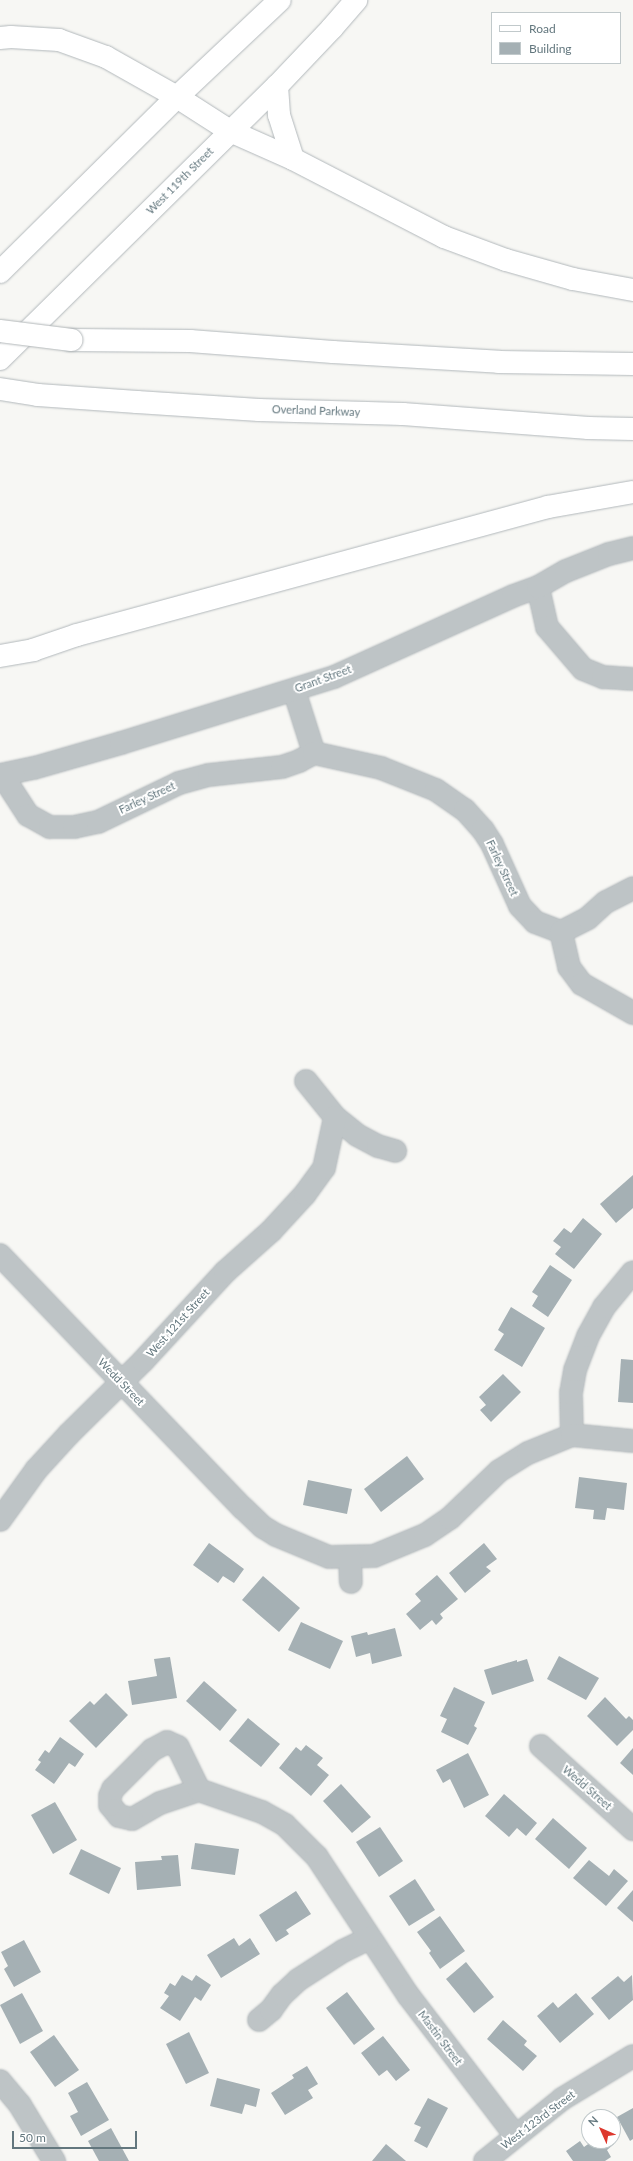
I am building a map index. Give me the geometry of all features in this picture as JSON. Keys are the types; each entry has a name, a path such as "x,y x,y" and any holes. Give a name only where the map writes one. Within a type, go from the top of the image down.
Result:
{"main road":[{"path":"0,272 177,97 280,0"},
{"name":"West 119th Street","path":"0,359 277,86 332,28 356,0"},
{"path":"0,38 11,36 60,40 106,57 177,97 230,131 293,159 444,237 506,260 572,279 633,290"},
{"path":"277,86 279,115 293,159"},
{"path":"0,331 71,340 190,341 333,352 499,362 633,364"},
{"name":"Overland Parkway","path":"0,389 38,395 258,410 403,414 588,428 633,429"},
{"path":"0,656 32,650 77,635 548,507 633,492"}],"street":[{"name":"Grant Street","path":"1,775 56,762 334,677 512,596 538,587 566,571 590,561 633,548"},
{"path":"538,587 547,627 583,669 603,677 633,679"},
{"path":"294,690 314,753"},
{"name":"Farley Street","path":"1,775 28,815 50,827 74,827 98,822 179,783 209,775 282,766 299,761 314,753 381,768 436,790 452,800 483,830 492,844 520,906 535,922 561,932"},
{"path":"633,888 606,902 588,918 561,932 569,967 582,984 633,1013"},
{"path":"306,1081 335,1117 357,1135 378,1146 395,1151"},
{"name":"West 121st Street","path":"0,1520 36,1470 69,1434 122,1382 225,1272 271,1231 305,1194 324,1168 335,1117"},
{"name":"Wedd Street","path":"0,1255 263,1527 302,1547 330,1557 350,1558 374,1556 425,1535 450,1518 499,1471 528,1453 572,1435"},
{"path":"633,1272 604,1307 588,1336 575,1370 571,1393 572,1435 633,1441"},
{"path":"350,1558 350,1582"},
{"name":"Wedd Street","path":"541,1746 633,1829"},
{"name":"Mastin Street","path":"199,1790 262,1812 285,1825 317,1857 408,1995 515,2135"},
{"path":"258,2020 271,2010 282,1995 298,1980 343,1951 370,1938"},
{"name":"West 123rd Street","path":"485,2161 515,2135 562,2099 633,2056"},
{"path":"0,2081 20,2105 54,2161"}],"building":[{"path":"633,1175 633,1208 616,1223 600,1204"},
{"path":"583,1218 602,1234 574,1269 555,1254 561,1247 553,1241 564,1228 571,1233"},
{"path":"550,1265 572,1280 548,1317 532,1306 538,1296 532,1292"},
{"path":"511,1307 545,1328 522,1367 494,1350 504,1334 498,1330"},
{"path":"621,1359 633,1360 633,1403 618,1402"},
{"path":"503,1374 521,1392 491,1422 480,1410 486,1405 479,1397"},
{"path":"407,1456 424,1479 381,1512 364,1489"},
{"path":"579,1477 627,1483 624,1510 607,1508 605,1520 593,1519 594,1510 575,1508"},
{"path":"308,1480 352,1489 347,1514 303,1505"},
{"path":"209,1543 244,1569 234,1583 223,1576 218,1583 193,1565"},
{"path":"484,1543 497,1559 486,1567 491,1571 465,1593 449,1573"},
{"path":"437,1575 458,1599 440,1614 443,1618 436,1625 432,1620 420,1630 406,1614 421,1601 415,1594"},
{"path":"263,1576 300,1608 279,1632 242,1600"},
{"path":"301,1622 343,1641 330,1669 288,1650"},
{"path":"395,1628 402,1656 372,1664 370,1653 356,1657 351,1636 367,1632 368,1635"},
{"path":"559,1656 599,1678 586,1700 547,1679"},
{"path":"170,1657 177,1698 132,1705 128,1681 157,1676 154,1659"},
{"path":"527,1659 534,1681 492,1695 484,1670 517,1660 517,1662"},
{"path":"204,1681 237,1710 220,1731 186,1701"},
{"path":"454,1687 485,1702 474,1726 477,1728 468,1745 441,1732 447,1719 440,1716"},
{"path":"106,1693 128,1715 96,1748 69,1721 90,1701 94,1705"},
{"path":"605,1697 626,1719 629,1716 633,1720 633,1730 617,1746 587,1716"},
{"path":"248,1718 280,1744 261,1767 229,1741"},
{"path":"60,1737 84,1754 75,1767 69,1763 54,1784 35,1770 41,1762 38,1760 45,1750 49,1753"},
{"path":"306,1745 323,1758 317,1765 329,1775 311,1796 279,1768 296,1747 301,1751"},
{"path":"633,1748 633,1775 620,1763"},
{"path":"468,1753 489,1795 464,1808 450,1779 443,1783 436,1770"},
{"path":"341,1784 371,1817 352,1833 323,1801"},
{"path":"504,1794 537,1823 526,1836 517,1828 509,1837 485,1816"},
{"path":"55,1802 77,1840 53,1854 31,1815"},
{"path":"553,1818 587,1848 569,1869 535,1839"},
{"path":"380,1827 403,1861 379,1877 356,1842"},
{"path":"195,1843 239,1849 235,1875 191,1869"},
{"path":"81,1849 121,1868 109,1894 69,1874"},
{"path":"178,1855 181,1886 137,1890 135,1862 162,1860 161,1856"},
{"path":"589,1860 609,1876 614,1869 628,1881 606,1906 573,1878"},
{"path":"415,1879 435,1910 409,1926 389,1896"},
{"path":"633,1890 633,1922 617,1908"},
{"path":"296,1891 311,1914 286,1930 289,1934 276,1942 259,1915"},
{"path":"440,1916 465,1951 440,1969 429,1953 431,1951 417,1932"},
{"path":"234,1938 239,1946 250,1938 260,1954 221,1978 207,1955"},
{"path":"24,1940 41,1972 14,1987 4,1969 8,1966 1,1952"},
{"path":"466,1962 494,1997 474,2013 446,1979"},
{"path":"182,1975 192,1981 196,1975 211,1985 201,2001 195,1997 180,2021 160,2008 169,1996 164,1993 170,1983 175,1986"},
{"path":"632,1975 633,2000 609,2020 591,1998 618,1976 624,1982"},
{"path":"347,1992 375,2029 354,2045 326,2008"},
{"path":"22,1993 43,2031 20,2044 0,2005"},
{"path":"576,1993 594,2014 560,2043 537,2016 553,2002 558,2008"},
{"path":"503,2020 527,2041 524,2045 537,2056 523,2071 487,2039"},
{"path":"189,2032 209,2073 186,2084 166,2044"},
{"path":"54,2035 79,2070 55,2087 30,2052"},
{"path":"383,2036 410,2070 396,2081 387,2070 379,2076 361,2053"},
{"path":"307,2066 318,2084 308,2090 313,2098 285,2115 271,2093 294,2078 292,2075"},
{"path":"217,2078 260,2089 256,2107 245,2104 242,2114 210,2106"},
{"path":"87,2082 109,2120 81,2136 70,2116 78,2112 68,2093"},
{"path":"428,2098 448,2108 427,2148 414,2141 421,2127 414,2124"},
{"path":"633,2108 633,2139 630,2141 621,2124 621,2115"},
{"path":"111,2128 129,2161 99,2161 88,2141"},
{"path":"580,2141 581,2149 608,2149 607,2150 611,2157 605,2161 573,2161 566,2151"},
{"path":"386,2144 406,2161 372,2161"}]}
